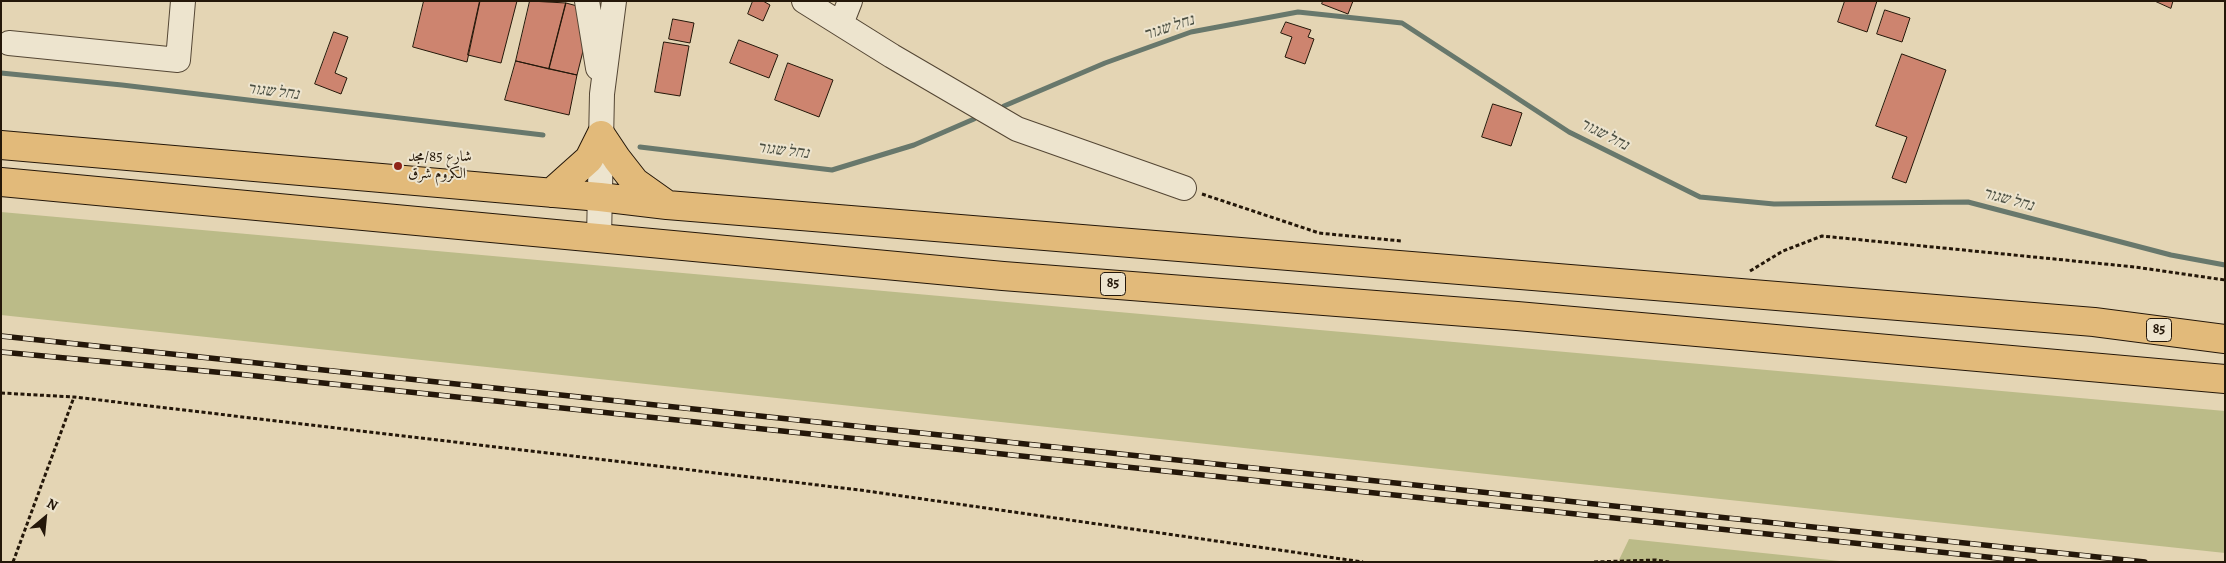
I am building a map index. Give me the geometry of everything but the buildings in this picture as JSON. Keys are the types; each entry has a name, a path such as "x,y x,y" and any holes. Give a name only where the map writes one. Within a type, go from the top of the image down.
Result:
{"highway":[{"path":"552,193 590,159 601,135"},
{"path":"601,135 635,182 667,205"},
{"name":"85","path":"1,145 600,197 667,205 2084,321 2225,339"},
{"name":"85","path":"1,182 1003,276 1517,316 2225,379"}],"street":[{"path":"8,43 178,60 183,1"},
{"path":"587,1 602,94"},
{"path":"599,238 602,94 614,1"},
{"path":"610,29 619,1"},
{"path":"804,1 1017,129 1184,188"},
{"path":"841,24 850,1"}],"path":[{"path":"1184,188 1319,233 1408,242"},
{"path":"1746,274 1783,251 1822,236 2135,267 2225,280"},
{"path":"1,393 74,397 860,490 1363,562"},
{"path":"13,562 74,397"},
{"path":"1594,562 1656,560 1670,562"}],"green space":[{"path":"1,212 2225,411 2225,553 1,315"},
{"path":"1629,539 1849,562 1618,562"}],"waterway":[{"name":"נחל שגור","path":"1004,106 1105,63 1191,32 1298,12 1402,23 1569,132 1700,197 1774,204 1968,202 2171,255 2225,265"},
{"name":"נחל שגור","path":"1,73 122,85 543,135"},
{"name":"נחל שגור","path":"640,147 832,170 914,145 974,119"}],"railway":[{"path":"1,336 2145,562"},
{"path":"1,352 237,374 2035,562"}],"place":[{"name":"شارع 85/مجد الكروم شرق","path":"398,166"}]}
